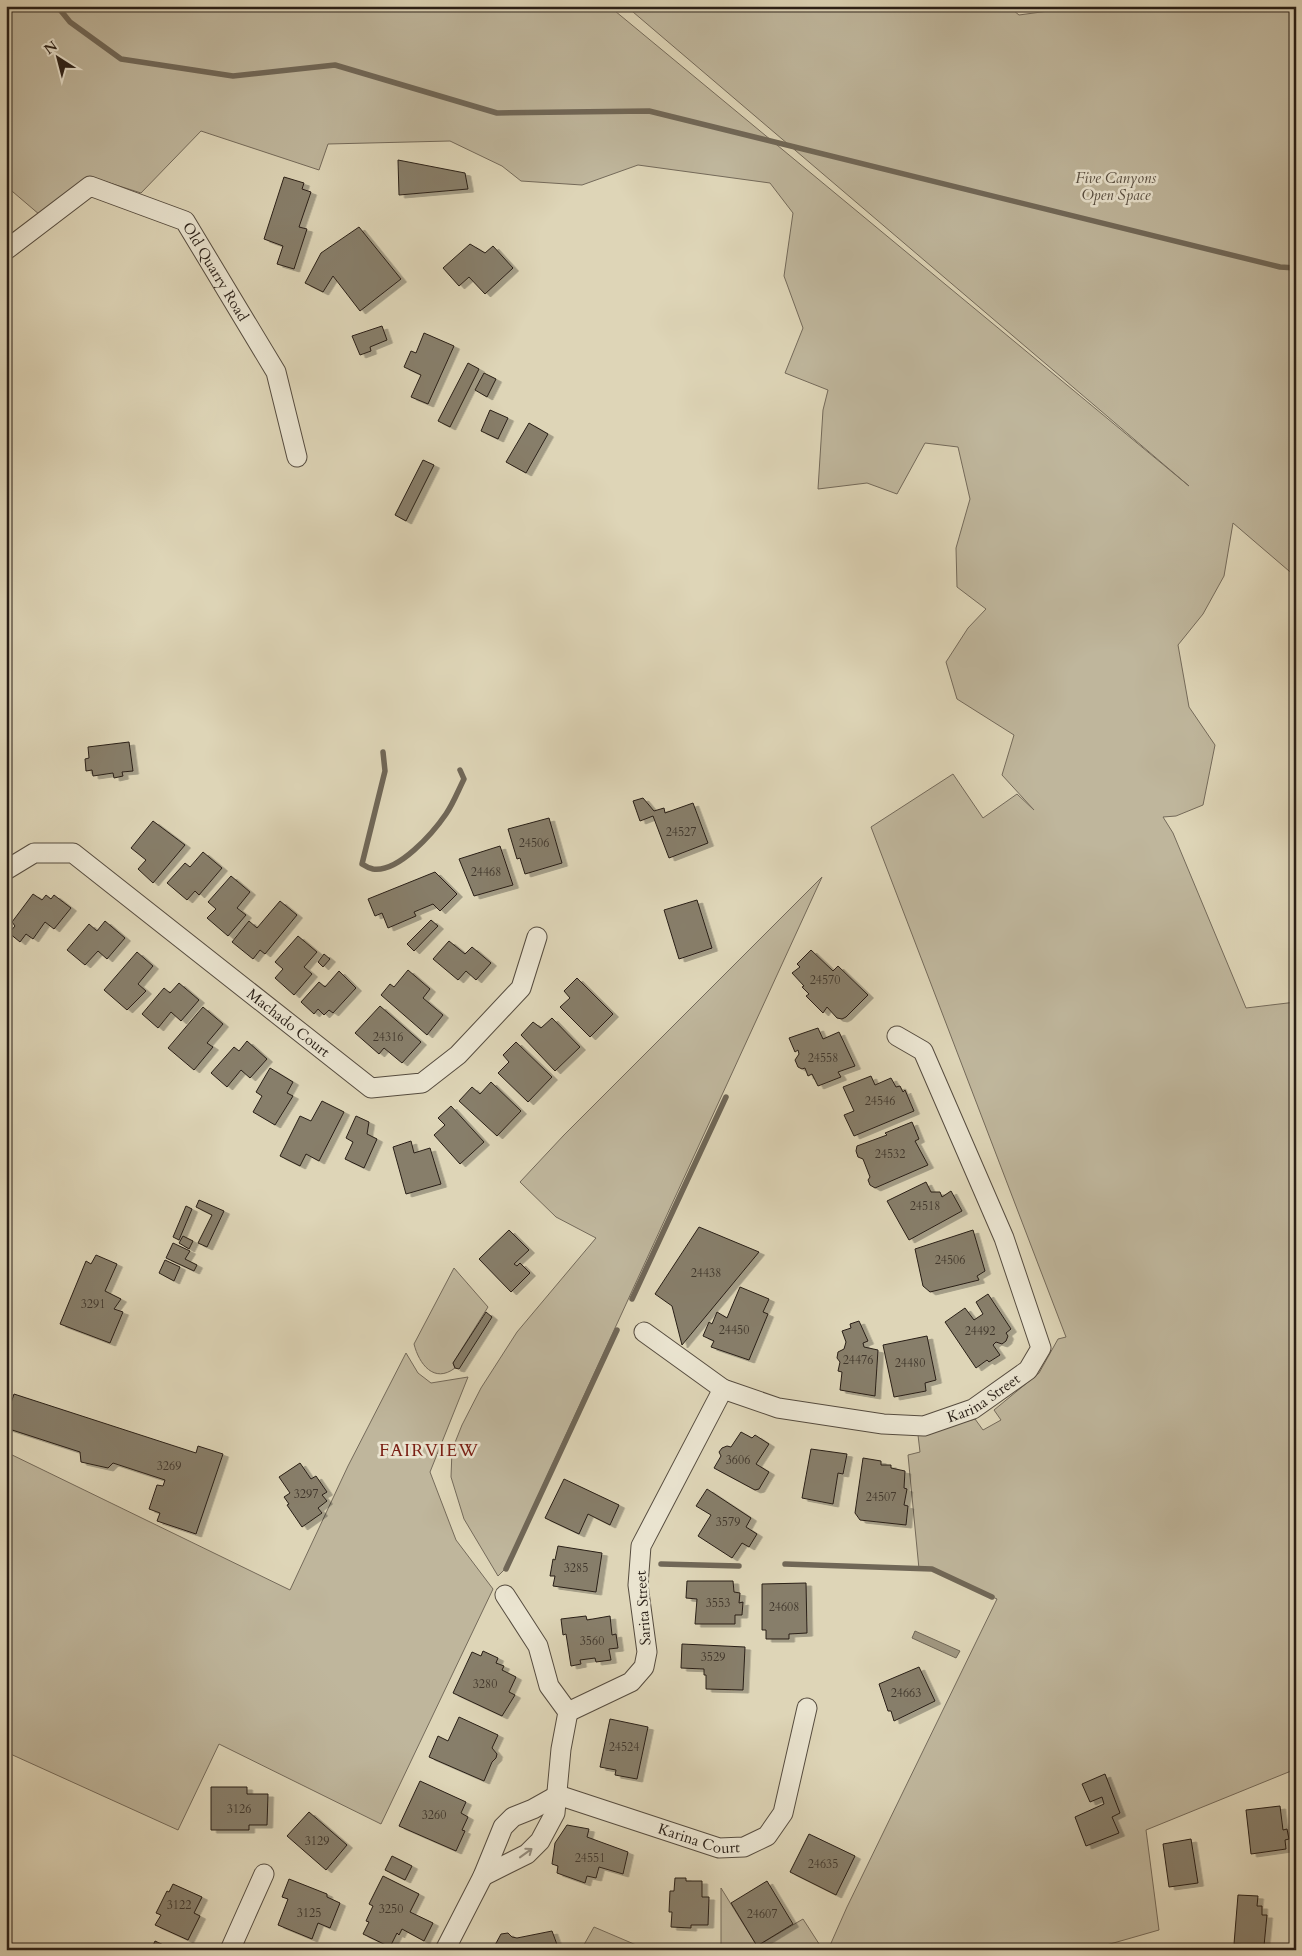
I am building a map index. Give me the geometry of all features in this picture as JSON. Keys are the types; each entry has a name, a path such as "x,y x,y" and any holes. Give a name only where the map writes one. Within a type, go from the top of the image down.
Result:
{"street":[{"name":"Old Quarry Road","path":"6,250 90,186 184,222 276,372 297,457"},
{"name":"Machado Court","path":"6,870 34,853 73,853 371,1088 422,1082 458,1055 521,988 537,937"},
{"name":"Karina Street","path":"644,1332 723,1389 778,1408 883,1424 924,1426 973,1409 1028,1370 1041,1348 1004,1238 923,1051 897,1036"},
{"name":"Sarita Street","path":"568,1712 631,1682 644,1667 647,1652 638,1585 640,1546 723,1389"},
{"path":"483,1876 527,1854 543,1836 555,1813 561,1749 568,1712 549,1686 538,1646 505,1595"},
{"name":"Karina Court","path":"558,1794 719,1848 744,1847 767,1836 783,1813 807,1708"},
{"path":"445,1950 483,1876 503,1828 513,1817 558,1794"},
{"path":"523,1813 543,1836"},
{"path":"230,1950 264,1874"}],"green space":[{"name":"Five Canyons Open Space","path":"6,6 609,6 1189,486 626,6 1008,6 1019,15 1085,6 1296,6 1296,577 1233,523 1224,576 1203,614 1178,645 1189,707 1215,745 1203,805 1176,816 1163,817 1173,833 1246,1008 1296,1002 1296,1769 1146,1830 1159,1930 1089,1950 828,1950 847,1907 997,1599 932,1569 919,1569 908,1455 920,1452 918,1435 975,1419 983,1430 1001,1420 994,1410 1039,1373 1058,1339 1066,1337 871,827 953,774 983,818 1017,794 1034,810 1002,775 1014,735 957,699 946,662 968,628 986,609 957,587 956,548 970,499 958,447 925,443 897,494 867,483 818,489 823,410 828,390 785,373 803,328 784,276 793,213 770,183 638,165 582,185 521,181 502,166 450,141 328,144 319,170 201,131 141,193 91,177 40,215 6,186"},
{"path":"822,877 504,1570 498,1576 464,1519 451,1477 452,1450 462,1425 481,1388 517,1332 596,1238 556,1217 520,1182 564,1135"},
{"path":"454,1268 488,1307 453,1363 455,1368 440,1374 428,1370 416,1351 414,1344"},
{"path":"406,1353 418,1373 431,1383 468,1377 430,1472 456,1540 493,1589 381,1824 219,1744 178,1830 6,1752 6,1452 290,1590 348,1466"},
{"path":"721,1888 757,1946 803,1919 823,1950 721,1950"},
{"path":"594,1927 648,1950 581,1950"}],"shaded area":[{"path":"915,1631 960,1651 956,1658 912,1638"}],"building":[{"path":"398,160 465,173 468,189 399,195"},
{"path":"284,177 304,183 302,189 311,192 299,227 307,229 294,269 277,264 283,246 264,239"},
{"path":"359,227 401,279 360,311 333,276 323,292 305,283 321,253"},
{"path":"470,244 485,253 493,246 513,268 485,294 469,277 459,286 443,268"},
{"path":"382,326 387,340 370,347 371,351 360,355 352,336"},
{"path":"424,333 454,346 428,404 411,397 421,375 404,367 411,351 416,353"},
{"path":"468,363 479,369 450,427 438,421"},
{"path":"484,373 496,379 487,397 475,390"},
{"path":"490,410 508,418 498,439 481,431"},
{"path":"529,423 548,434 526,473 506,462"},
{"path":"423,460 434,465 406,521 395,515"},
{"path":"129,742 133,771 122,772 123,776 114,778 113,773 93,776 92,770 86,771 85,759 89,758 88,747"},
{"path":"643,798 654,811 664,808 665,813 693,803 708,843 669,858 653,816 640,821 633,801"},
{"path":"549,818 562,863 525,874 520,858 517,859 508,829"},
{"path":"153,821 185,845 153,883 138,869 146,860 131,848"},
{"path":"500,846 513,885 474,896 459,859"},
{"path":"203,852 222,868 199,895 195,891 187,900 167,883 185,863 190,867"},
{"path":"435,872 457,894 440,911 433,904 414,912 416,916 388,928 382,913 375,916 368,899"},
{"path":"231,876 250,892 237,908 246,915 228,936 207,918 216,909 208,902"},
{"path":"33,894 42,900 46,895 51,899 54,895 71,908 54,929 45,922 33,939 26,934 20,942 9,933 15,926 12,922"},
{"path":"697,900 712,948 679,959 664,910"},
{"path":"280,901 297,915 265,954 260,950 253,959 232,942 249,921 257,928"},
{"path":"431,920 438,926 414,951 407,944"},
{"path":"105,921 125,938 107,959 98,951 85,965 67,950 89,924 97,931"},
{"path":"298,936 317,952 304,967 312,974 294,995 275,978 283,969 275,962"},
{"path":"449,941 465,954 472,947 491,963 476,980 466,971 458,980 433,959"},
{"path":"811,950 833,971 838,966 868,995 842,1019 837,1018 827,1007 823,1013 806,996 809,994 792,973 800,967 797,964"},
{"path":"137,952 153,966 138,984 146,991 127,1010 104,990"},
{"path":"324,954 330,959 323,967 318,962"},
{"path":"408,970 430,989 423,998 443,1015 427,1035 381,995 390,984 394,987"},
{"path":"339,971 356,988 333,1013 329,1010 324,1015 318,1009 314,1014 301,1002 319,982 325,987"},
{"path":"577,978 613,1014 590,1037 560,1007 570,998 564,991"},
{"path":"179,983 199,1000 181,1021 171,1012 158,1028 142,1014 164,988 170,993"},
{"path":"380,1006 421,1042 402,1063 384,1048 379,1054 355,1033"},
{"path":"203,1007 223,1024 207,1043 213,1047 194,1070 168,1048"},
{"path":"552,1018 580,1047 555,1071 521,1035 533,1022 541,1028"},
{"path":"818,1028 823,1039 839,1032 855,1066 838,1072 841,1077 818,1086 812,1074 808,1076 805,1068 798,1067 795,1060 799,1054 798,1050 795,1052 789,1038"},
{"path":"247,1041 267,1059 250,1078 241,1070 227,1087 211,1073 234,1047 239,1051"},
{"path":"516,1042 552,1077 528,1102 498,1073 509,1062 503,1055"},
{"path":"270,1068 293,1082 287,1093 293,1096 275,1125 253,1112 262,1096 256,1092"},
{"path":"871,1076 875,1085 891,1078 896,1087 900,1086 903,1092 905,1090 914,1111 854,1136 844,1115 854,1111 843,1087"},
{"path":"491,1082 521,1111 497,1136 459,1101 472,1087 480,1094"},
{"path":"322,1101 344,1112 319,1161 306,1154 300,1166 280,1156 300,1116 311,1121"},
{"path":"451,1106 484,1142 460,1164 434,1135 445,1125 438,1118"},
{"path":"356,1116 369,1122 367,1134 377,1139 364,1168 345,1159 353,1142 346,1138"},
{"path":"912,1122 919,1139 915,1141 928,1165 875,1188 870,1185 868,1180 870,1177 863,1159 858,1157 856,1151 857,1146 887,1135 885,1133"},
{"path":"411,1141 414,1153 430,1148 441,1184 406,1194 393,1147"},
{"path":"926,1182 931,1192 940,1192 942,1197 951,1191 962,1211 909,1240 887,1201"},
{"path":"199,1200 224,1211 207,1247 198,1243 212,1215 196,1207"},
{"path":"186,1206 192,1209 179,1240 173,1237"},
{"path":"699,1227 759,1252 682,1345 672,1306 655,1294"},
{"path":"509,1230 529,1250 514,1264 517,1266 520,1263 530,1273 511,1292 479,1259"},
{"path":"973,1230 985,1271 977,1276 979,1280 930,1292 923,1286 915,1249"},
{"path":"183,1236 193,1241 189,1249 179,1243"},
{"path":"173,1243 190,1251 185,1259 197,1265 194,1271 166,1258"},
{"path":"96,1255 117,1264 105,1291 121,1299 114,1309 123,1312 110,1343 60,1324 86,1261 91,1264"},
{"path":"165,1260 180,1267 174,1281 159,1273"},
{"path":"740,1287 769,1299 763,1312 768,1314 749,1360 711,1347 714,1341 703,1336 709,1322 712,1324 717,1312 727,1318"},
{"path":"988,1294 1011,1329 1006,1333 1008,1336 1006,1341 1002,1344 996,1342 993,1345 1000,1355 989,1362 987,1360 976,1368 945,1322 965,1308 974,1320 983,1314 976,1302"},
{"path":"486,1312 492,1317 459,1369 455,1368 453,1363"},
{"path":"859,1321 868,1341 863,1343 864,1347 878,1350 875,1396 840,1390 842,1372 838,1371 840,1362 837,1358 838,1352 844,1349 846,1342 842,1331 851,1328 850,1324"},
{"path":"927,1336 936,1380 925,1383 926,1391 894,1397 883,1345"},
{"path":"14,1394 196,1453 198,1446 223,1454 196,1534 157,1521 160,1513 149,1509 157,1485 163,1486 165,1480 113,1463 108,1468 81,1462 80,1452 6,1428 6,1418"},
{"path":"741,1432 752,1438 755,1435 769,1444 756,1464 769,1472 759,1489 755,1490 714,1468 721,1456 719,1452 722,1448 731,1447"},
{"path":"811,1449 847,1454 843,1474 838,1473 833,1504 802,1498"},
{"path":"863,1458 881,1461 881,1465 891,1465 891,1468 905,1471 904,1488 907,1489 904,1505 908,1506 906,1525 860,1520 855,1513"},
{"path":"300,1463 311,1479 316,1476 327,1492 322,1495 327,1501 318,1508 322,1513 302,1527 287,1505 289,1504 284,1497 290,1493 279,1477"},
{"path":"564,1479 619,1505 610,1525 588,1514 579,1534 545,1518"},
{"path":"707,1489 751,1518 746,1527 757,1534 749,1547 742,1543 732,1558 698,1536 711,1515 696,1506"},
{"path":"558,1546 602,1553 596,1592 553,1586 555,1576 550,1576"},
{"path":"687,1581 733,1581 734,1592 740,1593 739,1603 743,1602 742,1615 735,1615 735,1624 695,1624 697,1599 686,1598"},
{"path":"806,1583 807,1633 789,1634 789,1639 766,1639 766,1630 762,1630 762,1584"},
{"path":"586,1616 587,1620 610,1616 612,1635 616,1634 618,1648 609,1649 611,1660 596,1662 595,1658 580,1660 581,1664 571,1666 566,1634 563,1635 561,1619"},
{"path":"682,1644 745,1647 743,1690 706,1689 704,1669 681,1668"},
{"path":"483,1651 498,1658 496,1663 504,1666 502,1670 516,1677 509,1692 515,1695 502,1716 453,1693 472,1652 481,1656"},
{"path":"919,1667 935,1701 894,1721 891,1711 888,1711 879,1684"},
{"path":"459,1717 498,1735 492,1748 497,1754 496,1758 492,1762 484,1781 429,1757 438,1736 448,1741"},
{"path":"610,1719 648,1727 637,1779 615,1775 616,1770 600,1767"},
{"path":"1105,1774 1120,1813 1112,1817 1119,1833 1086,1846 1075,1817 1104,1804 1102,1797 1090,1802 1082,1784"},
{"path":"420,1781 466,1802 461,1813 468,1817 462,1830 465,1831 456,1851 399,1826"},
{"path":"211,1787 247,1787 247,1794 268,1794 267,1825 249,1825 249,1830 211,1830"},
{"path":"1280,1806 1283,1830 1287,1829 1289,1839 1285,1840 1286,1849 1251,1854 1246,1810"},
{"path":"309,1812 347,1845 326,1870 287,1836"},
{"path":"567,1825 589,1829 587,1837 628,1852 623,1874 599,1867 596,1878 587,1876 585,1883 557,1873 558,1866 552,1864 555,1843"},
{"path":"809,1834 855,1856 836,1895 790,1872"},
{"path":"1191,1839 1198,1883 1169,1887 1163,1844"},
{"path":"392,1856 412,1866 405,1880 385,1870"},
{"path":"383,1876 419,1894 410,1912 433,1923 424,1941 402,1929 399,1935 397,1933 390,1947 363,1934 369,1922 366,1921 373,1906 369,1904"},
{"path":"675,1878 686,1878 686,1881 702,1881 702,1897 709,1897 708,1925 691,1925 691,1928 671,1927 672,1912 669,1912 670,1891 674,1891"},
{"path":"289,1879 327,1894 327,1897 340,1903 330,1928 318,1923 312,1939 278,1925 288,1899 282,1897"},
{"path":"767,1881 793,1924 757,1946 731,1903"},
{"path":"173,1884 202,1897 194,1913 200,1916 188,1940 155,1925 161,1915 156,1913 167,1891 169,1892"},
{"path":"1238,1895 1258,1896 1257,1906 1262,1906 1262,1915 1267,1915 1264,1946 1234,1944"},
{"path":"552,1931 559,1950 495,1950 494,1947 501,1934 508,1933 512,1937 517,1938"},
{"path":"155,1941 174,1950 151,1950"}],"waterway":[{"path":"57,6 70,22 121,59 233,76 335,65 497,113 649,111 1280,267 1296,268"},
{"path":"383,752 385,771 362,864 373,869 383,869 393,865 414,850 433,831 449,810 464,779 460,770"},
{"path":"632,1299 726,1097"},
{"path":"506,1569 617,1330"},
{"path":"661,1564 739,1566"},
{"path":"785,1564 932,1569 992,1597"}],"district":[{"name":"FAIRVIEW","path":"429,1450"}]}
